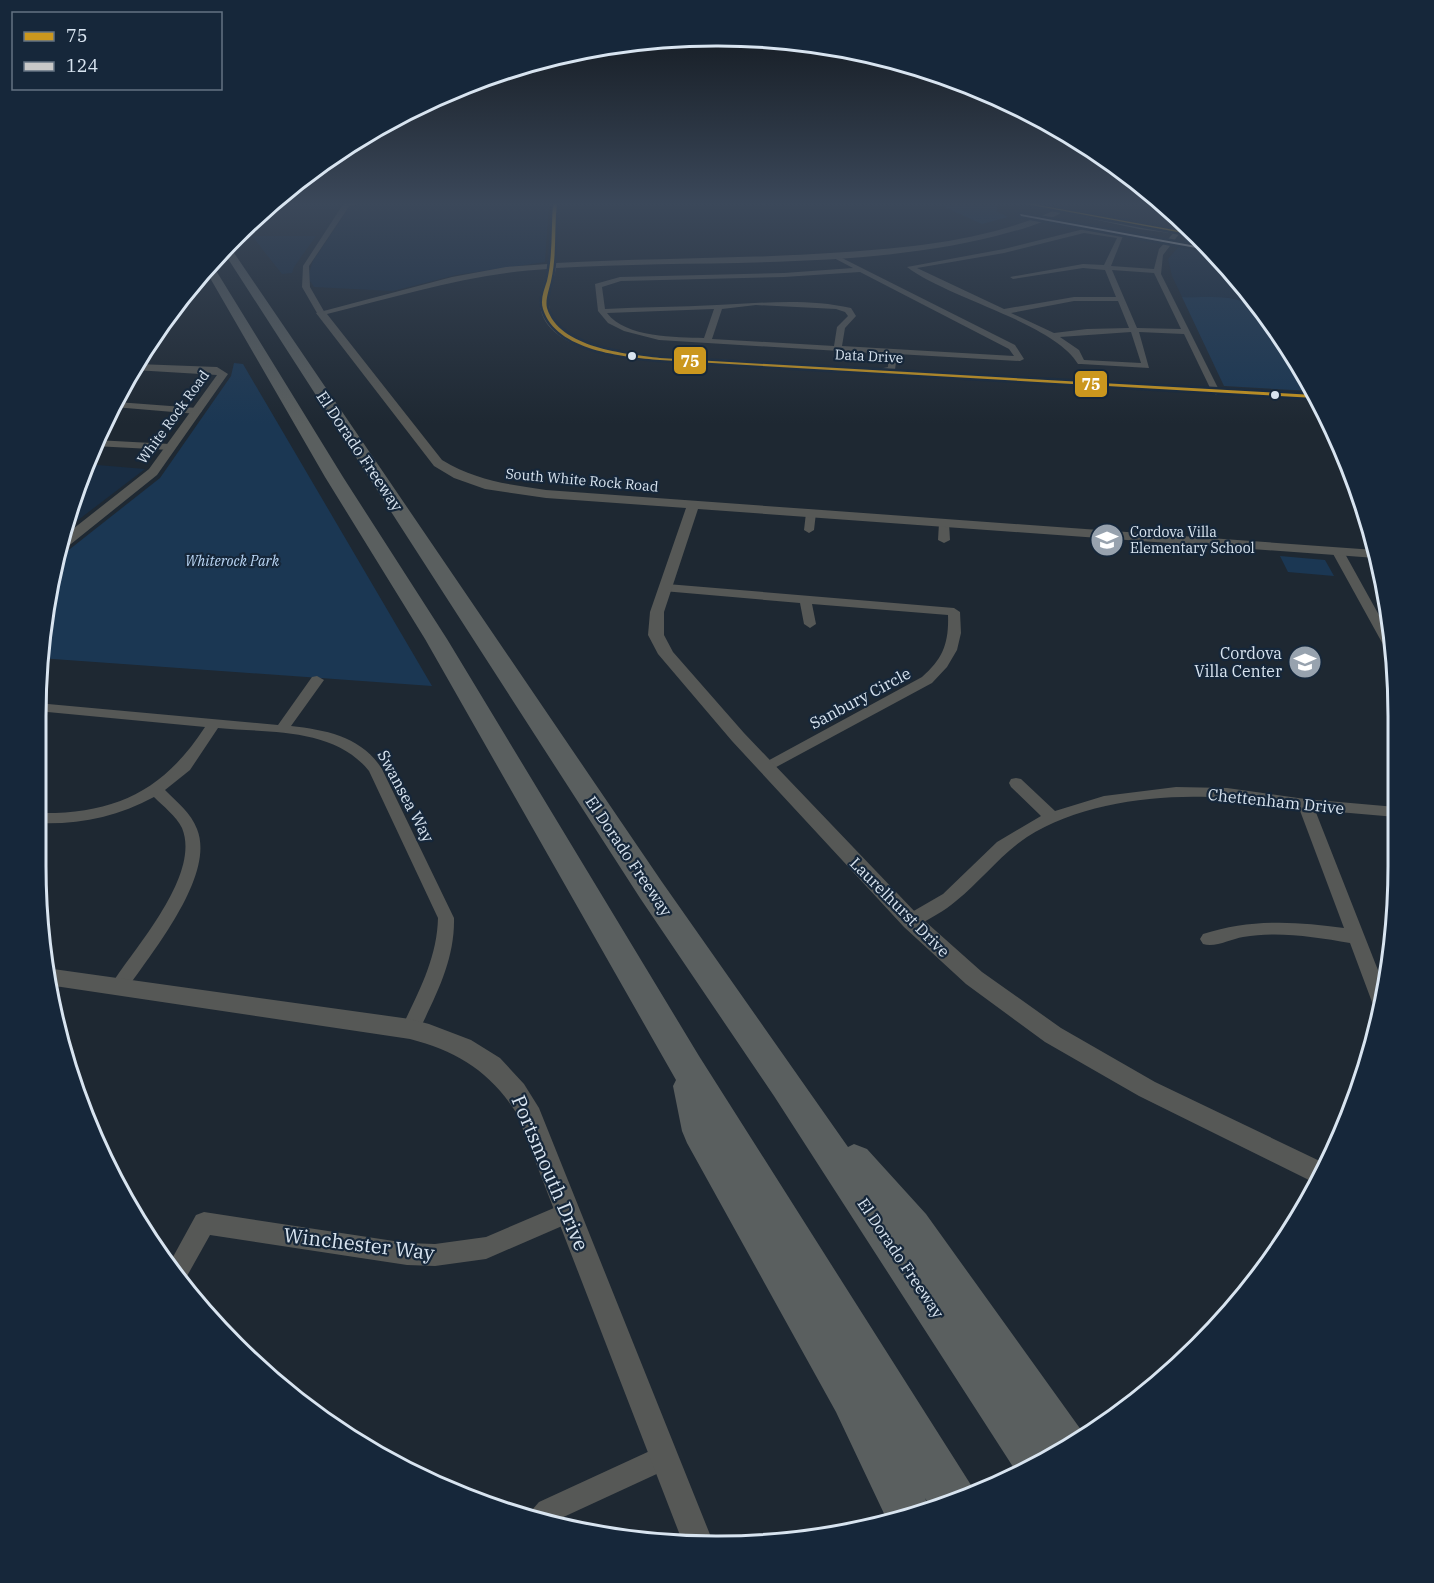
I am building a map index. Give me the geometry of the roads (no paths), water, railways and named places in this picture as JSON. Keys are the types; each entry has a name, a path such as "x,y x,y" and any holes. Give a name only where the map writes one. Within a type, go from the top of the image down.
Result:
{"highway":[{"name":"El Dorado Freeway","path":"216,277 334,477 436,639 687,1067 949,1495"},
{"name":"El Dorado Freeway","path":"245,277 651,890 786,1085 1033,1457"},
{"path":"687,1067 700,1131 852,1396 906,1509"},
{"path":"786,1085 912,1228 1063,1440"}],"street":[{"path":"305,277 306,287 321,313 370,304 439,280 459,277"},
{"name":"Data Drive","path":"550,277 545,305 549,319 562,332 595,348 631,356 1306,397"},
{"path":"712,277 620,279 598,286 602,311 609,320 630,330 659,338 1020,359 1012,347 874,277"},
{"path":"930,277 1053,336 1076,352 1081,362 1146,366 1134,330 1111,277"},
{"path":"1160,277 1216,392"},
{"path":"1002,312 1074,298 1120,299"},
{"path":"602,311 719,307 756,303 836,307 848,310 852,316 841,327 837,349"},
{"path":"707,342 719,307"},
{"name":"South White Rock Road","path":"321,313 431,457 451,472 485,485 525,492 1367,554"},
{"path":"1053,336 1092,329 1188,332"},
{"path":"877,372 891,368 893,352"},
{"name":"White Rock Road","path":"71,537 148,477 223,374 218,370 144,368"},
{"path":"124,406 197,411"},
{"path":"105,444 170,447"},
{"name":"Laurelhurst Drive","path":"693,505 667,588 657,612 656,634 666,654 766,767 911,921 974,978 1053,1035 1147,1089 1314,1170"},
{"path":"809,530 812,513"},
{"path":"944,523 944,540"},
{"path":"1338,552 1380,618"},
{"name":"Sanbury Circle","path":"667,588 954,612 954,644 942,666 918,686 766,767"},
{"path":"805,599 810,624"},
{"path":"282,729 317,680"},
{"name":"Swansea Way","path":"46,708 327,735 351,744 362,752 375,769 442,905 446,918 446,945 410,1029"},
{"path":"46,818 80,817 132,801 155,789 189,762 215,723"},
{"path":"1016,783 1052,817"},
{"path":"119,987 183,891 191,874 192,839 186,821 155,789"},
{"name":"Chettenham Drive","path":"911,921 949,898 1003,846 1052,817 1104,801 1176,792 1227,793 1305,804 1388,811"},
{"path":"1305,804 1376,990"},
{"path":"1209,939 1237,930 1271,927 1310,929 1356,937"},
{"name":"Portsmouth Drive","path":"56,977 410,1029 447,1039 477,1053 504,1076 526,1108 696,1536"},
{"name":"Winchester Way","path":"180,1267 204,1222 407,1254 435,1256 486,1248 568,1213"},
{"path":"544,1514 665,1457"}],"place":[{"name":"Cordova Villa Elementary School","path":"1107,540"},
{"name":"Cordova Villa Center","path":"1305,662"}],"park label":[{"name":"Whiterock Park","path":"232,561"}]}
